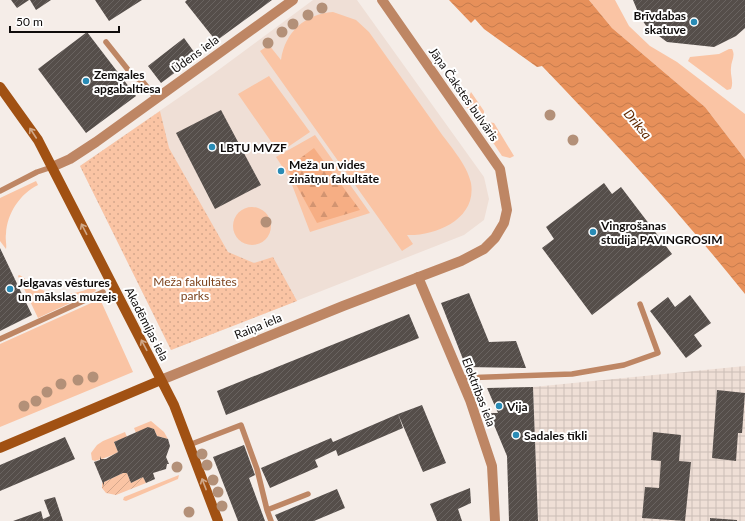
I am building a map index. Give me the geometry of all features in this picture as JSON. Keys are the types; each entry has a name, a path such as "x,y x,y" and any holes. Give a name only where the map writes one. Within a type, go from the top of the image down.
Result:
{"main road":[{"name":"Akadēmijas iela","path":"0,86 22,117 52,167 172,400 218,521"},
{"name":"Raiņa iela","path":"0,448 161,380"}],"street":[{"name":"Ūdens iela","path":"52,167 70,159 96,142 292,0"},
{"name":"Jāņa Čakstes bulvāris","path":"382,0 492,155 500,169 507,210"},
{"name":"Raiņa iela","path":"161,380 460,261 484,249 495,238 504,223 507,210"},
{"name":"Elektrības iela","path":"418,277 470,400 492,466 495,521"}],"lane":[{"path":"106,42 133,76 143,82 156,98"},
{"path":"0,192 37,172 52,167"},
{"path":"0,339 103,292"},
{"path":"461,378 572,374 624,365 658,353 640,304"},
{"path":"188,444 241,425 257,469 271,521"},
{"path":"267,510 308,494"}],"shaded area":[{"name":"Meža un vides zinātņu fakultāte","path":"313,0 357,0 484,177 489,199 484,220 464,235 171,350 80,166 213,74"},
{"path":"745,366 745,521 538,521 533,387"}],"green space":[{"path":"589,0 615,0 629,26 650,46 677,62 745,114 745,159 705,107 612,28"},
{"path":"333,12 356,20 369,32 457,155 469,176 471,183 471,196 468,206 461,216 442,228 418,235 407,235 413,244 402,251 260,51 269,45 281,60 287,41 298,26 314,16"},
{"path":"732,49 734,54 731,65 731,89 727,90 688,61 690,57 719,54"},
{"path":"269,76 310,132 279,153 238,94"},
{"path":"471,92 484,111 484,115 477,121 465,105"},
{"name":"Meža fakultātes parks","path":"160,111 169,148 228,252 254,263 273,257 297,301 171,350 80,166"},
{"path":"488,122 494,123 514,156 510,158 502,156 482,126"},
{"path":"315,135 370,213 310,232 289,177 276,157"},
{"path":"314,148 360,210 317,223 287,168"},
{"path":"36,181 38,185 20,199 12,212 7,226 6,249 0,241 0,198"},
{"path":"248,207 256,207 266,212 270,219 270,233 266,240 256,245 248,245 238,240 236,237 233,230 233,222 238,212 241,210"},
{"path":"19,275 34,286 48,292 64,294 80,292 94,286 96,291 38,318 18,276"},
{"path":"100,299 133,372 0,427 0,344"},
{"path":"151,421 164,432 168,439 157,436 154,429 151,428 136,433 134,428"},
{"path":"125,432 127,437 114,442 118,452 95,461 92,460 91,453 97,445"},
{"path":"123,473 127,473 131,483 143,477 146,483 116,495 106,493 102,488 102,483"},
{"path":"179,475 178,479 126,501 123,500 124,497"}],"water":[{"name":"Driksa","path":"449,0 589,0 612,28 705,107 745,159 745,294 646,177 542,66 537,67 484,29 475,19 471,23"}],"building":[{"path":"11,0 29,0 17,8"},
{"path":"30,0 51,0 36,10"},
{"path":"95,0 142,0 109,21"},
{"path":"187,0 272,0 216,41 185,2"},
{"name":"Brīvdabas skatuve","path":"633,0 745,0 745,28 736,36 714,47 667,42 647,27 640,17"},
{"path":"87,32 136,96 86,133 38,69"},
{"path":"184,38 197,56 161,83 148,66"},
{"name":"LBTU MVZF","path":"221,110 261,185 215,209 176,133"},
{"path":"604,183 612,194 621,187 672,254 592,315 542,248 554,239 546,227"},
{"name":"Jelgavas vēstures un mākslas muzejs","path":"0,248 32,315 0,331"},
{"path":"469,293 489,342 516,341 526,368 466,367 441,303"},
{"path":"690,295 711,323 694,335 702,346 686,358 650,311 668,297 675,307"},
{"path":"409,314 419,338 226,415 217,391"},
{"name":"Sadales tīkli","path":"533,387 538,521 509,521 507,456 489,413 498,413 487,388"},
{"path":"717,390 745,393 742,433 738,433 736,461 712,458"},
{"path":"422,405 446,463 423,472 398,414"},
{"path":"398,414 403,428 338,456 336,450 315,460 318,467 270,488 261,468 331,438 333,442"},
{"path":"148,427 154,429 157,436 168,439 170,446 166,457 169,464 167,464 166,469 153,473 155,479 146,483 143,477 131,483 127,473 123,473 104,482 104,486 94,462 100,460 100,456 101,459 106,459 118,452 114,442"},
{"path":"653,432 681,435 679,461 691,462 685,521 642,518 645,487 659,488 661,461 651,460"},
{"path":"65,437 75,459 0,491 0,465"},
{"path":"244,445 255,475 249,478 265,521 238,521 213,457"},
{"path":"470,488 471,503 458,509 462,521 437,521 430,504"},
{"path":"337,489 345,508 314,521 278,521 275,515"},
{"path":"55,497 63,521 13,521 41,511 43,519 50,516 44,500"},
{"path":"710,518 737,520 737,521 710,521"}],"place":[{"name":"Brīvdabas skatuve","path":"694,22"},
{"name":"Zemgales apgabaltiesa","path":"86,81"},
{"name":"LBTU MVZF","path":"212,147"},
{"name":"Meža un vides zinātņu fakultāte","path":"281,171"},
{"name":"Vingrošanas studija PAVINGROSIM","path":"593,232"},
{"name":"Jelgavas vēstures un mākslas muzejs","path":"10,289"},
{"name":"Vija","path":"499,406"},
{"name":"Sadales tīkli","path":"516,435"}]}
